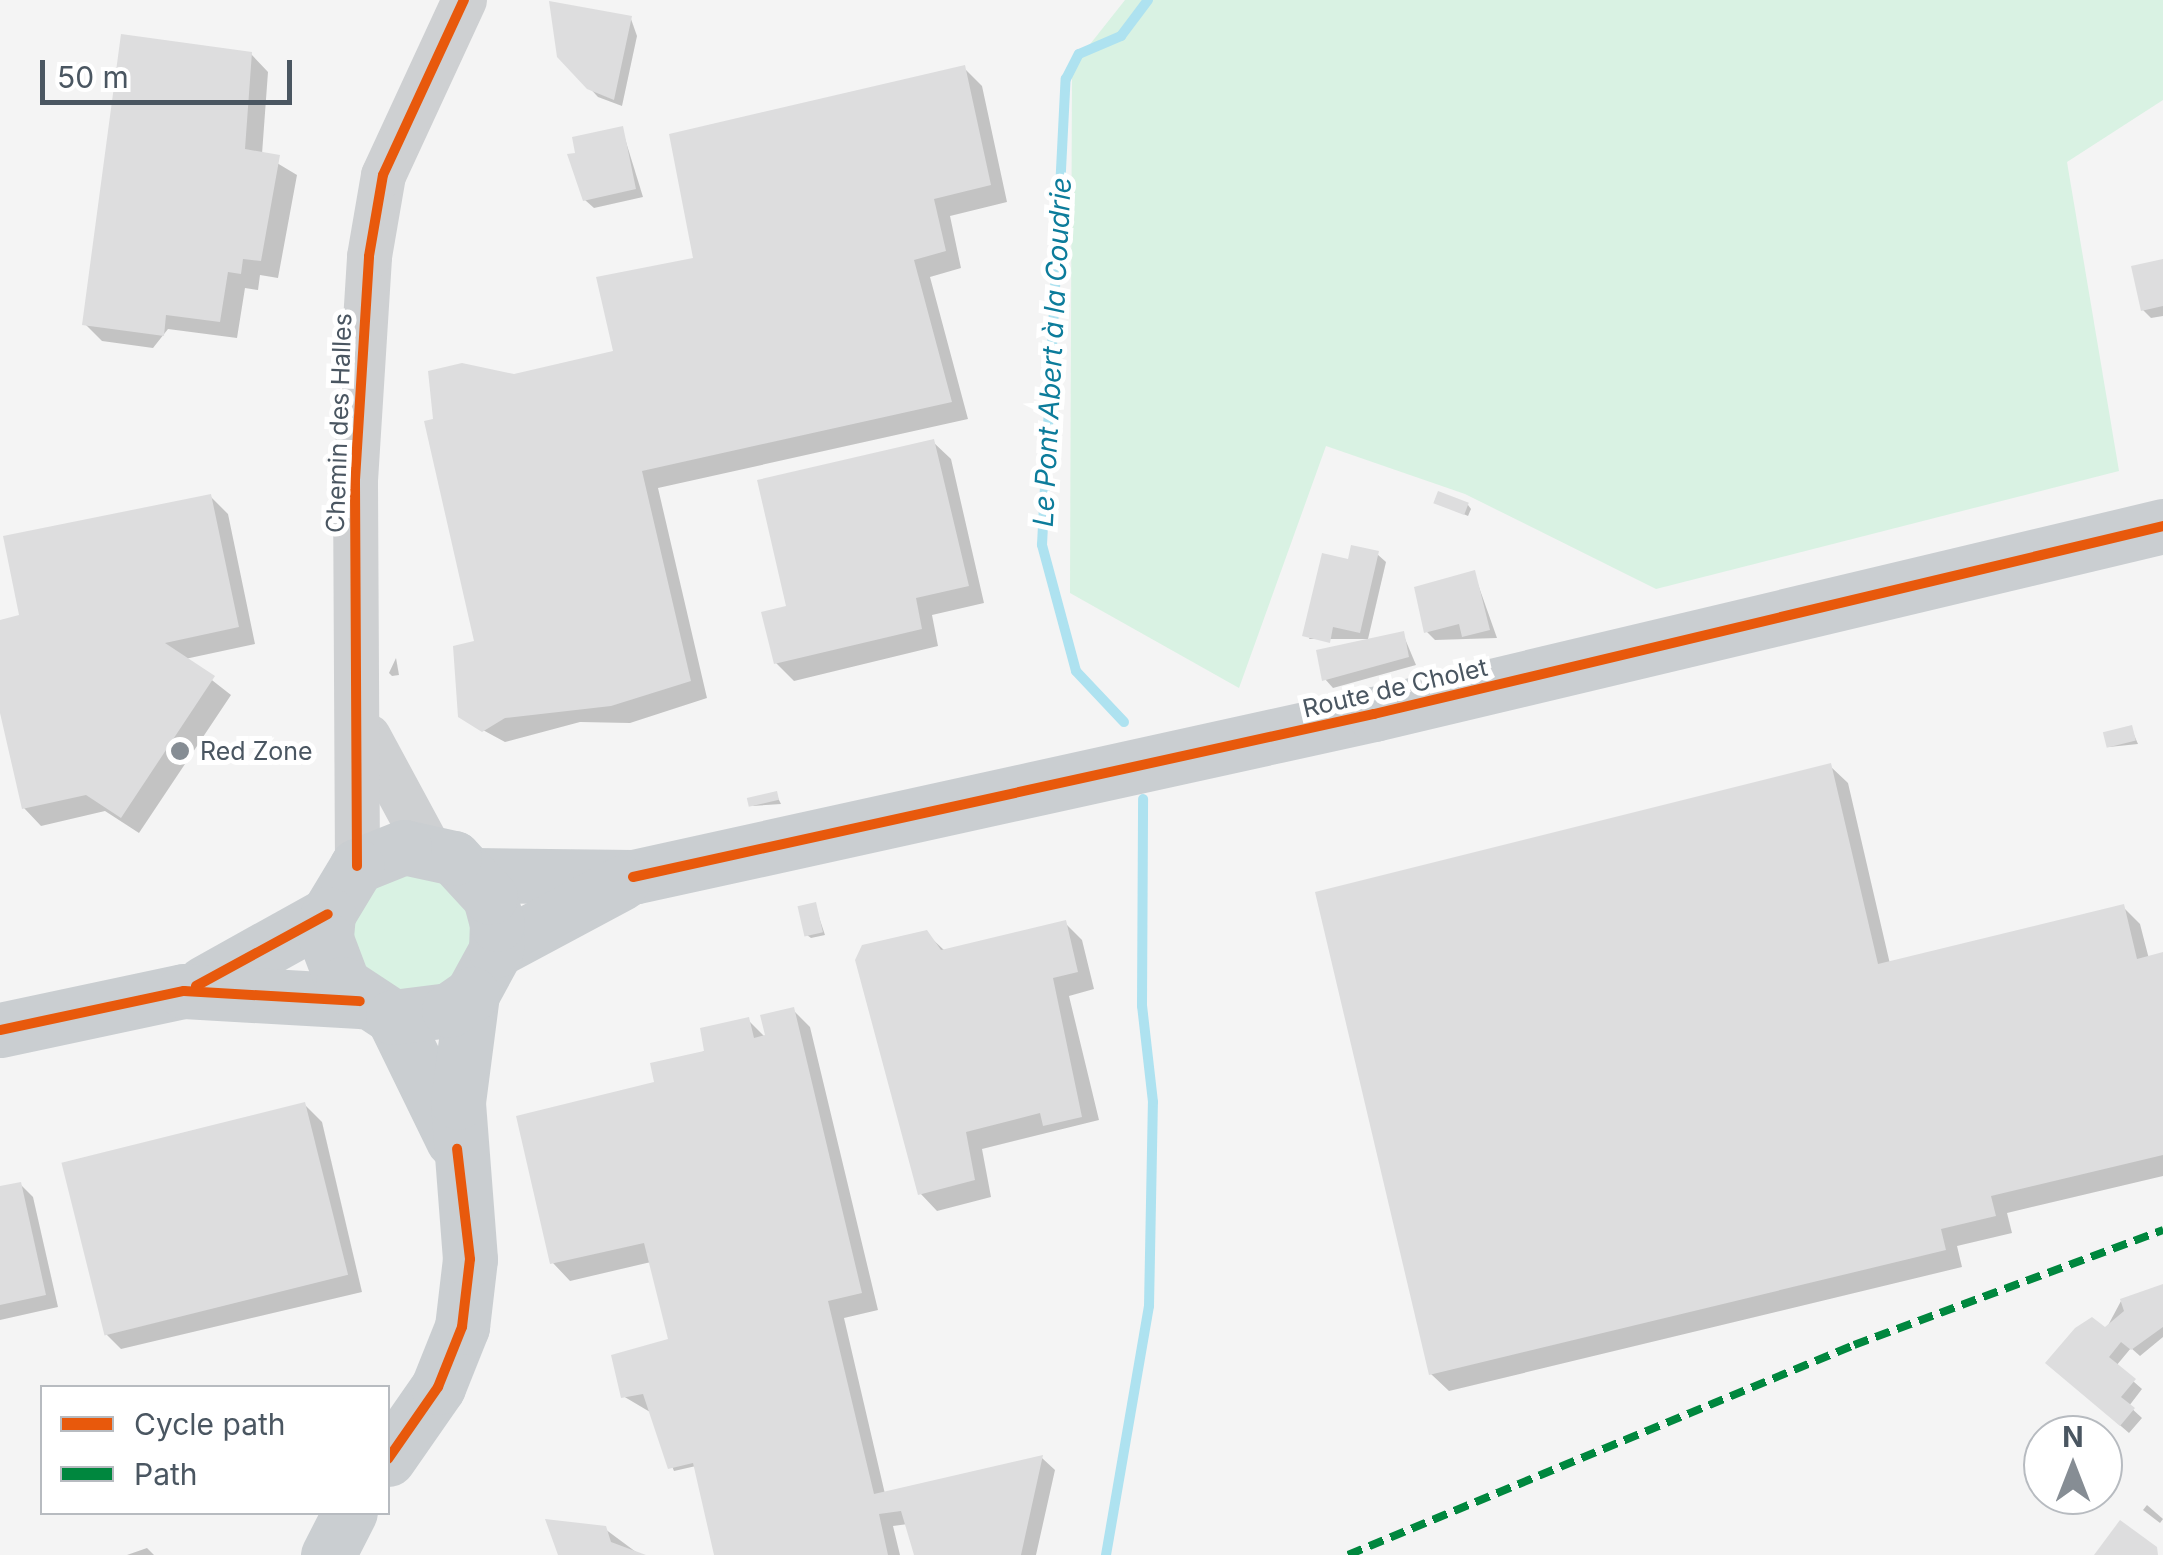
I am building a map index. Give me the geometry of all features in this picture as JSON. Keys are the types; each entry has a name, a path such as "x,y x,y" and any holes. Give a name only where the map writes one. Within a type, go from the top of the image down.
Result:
{"main road":[{"name":"Route de Cholet","path":"475,875 633,876 1374,714 2163,526"},
{"path":"0,1030 184,991 328,914 357,866 379,854 429,848 475,875 490,897 484,972 457,1149 470,1260 462,1327 438,1386 390,1455"},
{"name":"Route de Cholet","path":"484,972 633,876"},
{"path":"328,914 331,962 377,1009 457,1149"},
{"path":"184,991 377,1009 422,1018 484,972"},
{"path":"328,1555 348,1515"}],"street":[{"name":"Chemin des Halles","path":"357,866 362,723 355,480 372,227 405,118 464,0"},
{"name":"Chemin des Halles","path":"362,723 429,848"}],"green space":[{"path":"1125,0 2163,0 2163,100 2067,162 2119,471 1656,589 1465,494 1326,446 1239,688 1070,593 1072,67"},
{"path":"383,867 451,874 481,936 441,994 375,992 342,916"}],"building":[{"path":"549,1 632,16 614,100 587,89 557,57"},
{"path":"121,34 252,52 245,149 280,155 261,261 243,259 241,274 228,272 220,322 166,315 164,336 82,325"},
{"path":"965,65 991,185 934,199 946,251 914,260 952,402 642,471 691,681 611,706 505,718 482,732 458,717 453,646 474,641 424,421 433,419 428,371 462,363 514,374 613,351 596,277 693,258 669,134"},
{"path":"623,126 636,189 583,201 567,154 575,153 572,137"},
{"path":"2163,259 2163,306 2141,311 2131,266"},
{"path":"934,439 969,586 916,598 922,629 774,664 761,612 786,606 757,480"},
{"path":"1438,491 1469,503 1464,515 1433,503"},
{"path":"211,494 239,627 165,643 215,676 121,818 86,795 22,809 0,713 0,620 19,615 3,536"},
{"path":"1351,545 1379,551 1360,633 1333,627 1330,643 1302,636 1322,553 1348,559"},
{"path":"1475,570 1490,630 1462,637 1459,624 1424,633 1414,587"},
{"path":"1404,631 1409,657 1322,681 1316,650"},
{"path":"2132,725 2136,741 2107,748 2103,732"},
{"path":"1831,763 1878,964 2124,904 2137,959 2163,952 2163,1155 1991,1196 1996,1216 1941,1229 1946,1250 1429,1375 1315,892"},
{"path":"777,791 779,800 749,807 747,798"},
{"path":"816,902 823,932 804,936 797,906"},
{"path":"1066,920 1078,972 1053,978 1082,1117 1043,1126 1040,1113 966,1132 975,1180 918,1195 855,960 862,945 927,930 941,950"},
{"path":"794,1007 862,1293 828,1301 874,1494 1043,1455 1021,1555 914,1555 901,1511 879,1514 888,1555 714,1555 693,1463 668,1469 643,1394 621,1398 611,1355 668,1339 644,1243 550,1264 516,1116 654,1082 650,1063 704,1051 700,1028 749,1017 754,1038 765,1035 760,1015"},
{"path":"305,1102 348,1275 105,1335 61,1163"},
{"path":"21,1182 46,1295 0,1305 0,1186"},
{"path":"2163,1284 2163,1327 2131,1350 2121,1342 2109,1357 2136,1379 2121,1397 2135,1408 2123,1422 2123,1415 2107,1415 2045,1363 2075,1328 2092,1317 2105,1327 2124,1311 2120,1299"},
{"path":"545,1519 606,1526 611,1542 646,1555 558,1555"},
{"path":"2120,1520 2157,1547 2158,1555 2094,1555"}],"waterway":[{"name":"Le Pont Abert à la Coudrie","path":"1124,722 1076,671 1042,545 1066,79 1079,54 1121,36 1148,0"},
{"name":"Le Pont Abert à la Coudrie","path":"1106,1555 1149,1306 1153,1102 1142,1006 1143,799"}],"marked path":[{"path":"1348,1555 1854,1345 2163,1230"}],"cycle path":[{"path":"357,866 355,480 369,256 383,175 464,0"},
{"path":"633,877 1374,714 2163,526"},
{"path":"196,986 328,914"},
{"path":"0,1030 184,991 360,1001"},
{"path":"390,1456 438,1387 462,1327 470,1259 457,1149"}],"place":[{"name":"Red Zone","path":"180,751"}]}
